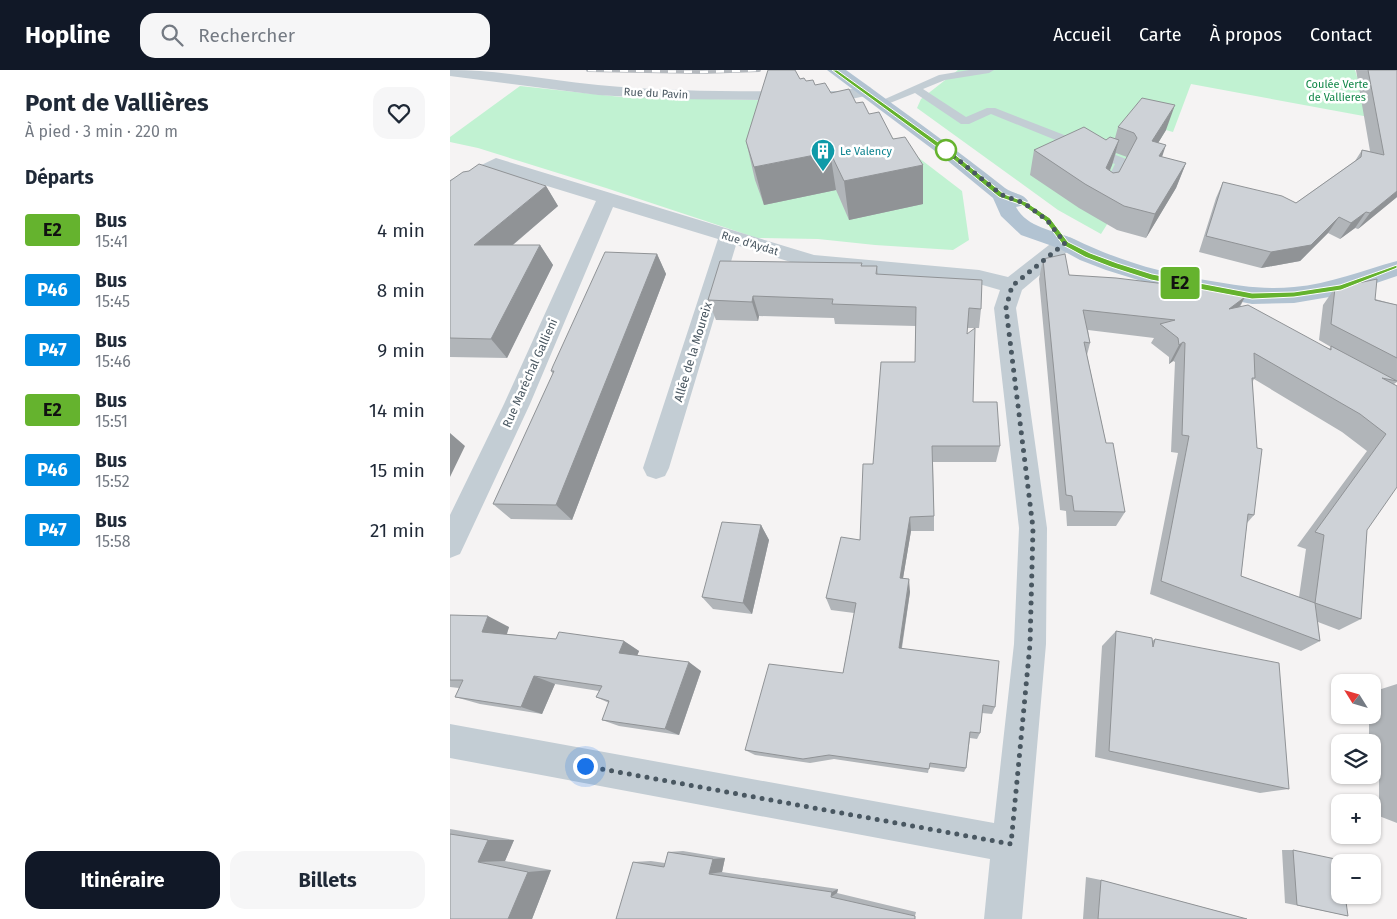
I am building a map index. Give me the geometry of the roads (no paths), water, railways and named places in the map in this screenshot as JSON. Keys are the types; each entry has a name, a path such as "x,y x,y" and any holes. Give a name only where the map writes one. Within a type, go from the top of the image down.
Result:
{"main road":[{"path":"834,70 968,167 1002,195 1024,203 1036,211 1047,220 1065,243"},
{"path":"1002,195 1008,212 1028,230 1065,243 1087,255 1151,277 1252,296 1294,294 1341,287 1397,268"},
{"path":"1219,289 1328,273 1397,249"}],"street":[{"name":"Rue du Pavin","path":"450,71 598,90 664,94 842,96 864,91"},
{"name":"Rue d'Aydat","path":"450,188 496,164 813,262 979,277 1012,286"},
{"name":"Rue Maréchal Gallieni","path":"450,545 516,404 607,199"},
{"name":"Allée de la Moureix","path":"656,468 729,236"},
{"path":"1004,919 1030,644 1033,528 1006,308 1012,286 1065,243"},
{"path":"1219,289 1251,317"},
{"path":"450,741 1011,844"}],"lane":[{"path":"881,103 943,77 989,70"},
{"path":"916,89 964,122 991,110 1122,162 1107,192"}],"railway":[{"path":"588,70 702,72 759,70"}],"place":[{"name":"Le Valency","path":"823,172"}],"park label":[{"name":"Coulée Verte de Vallieres","path":"1337,90"}]}
